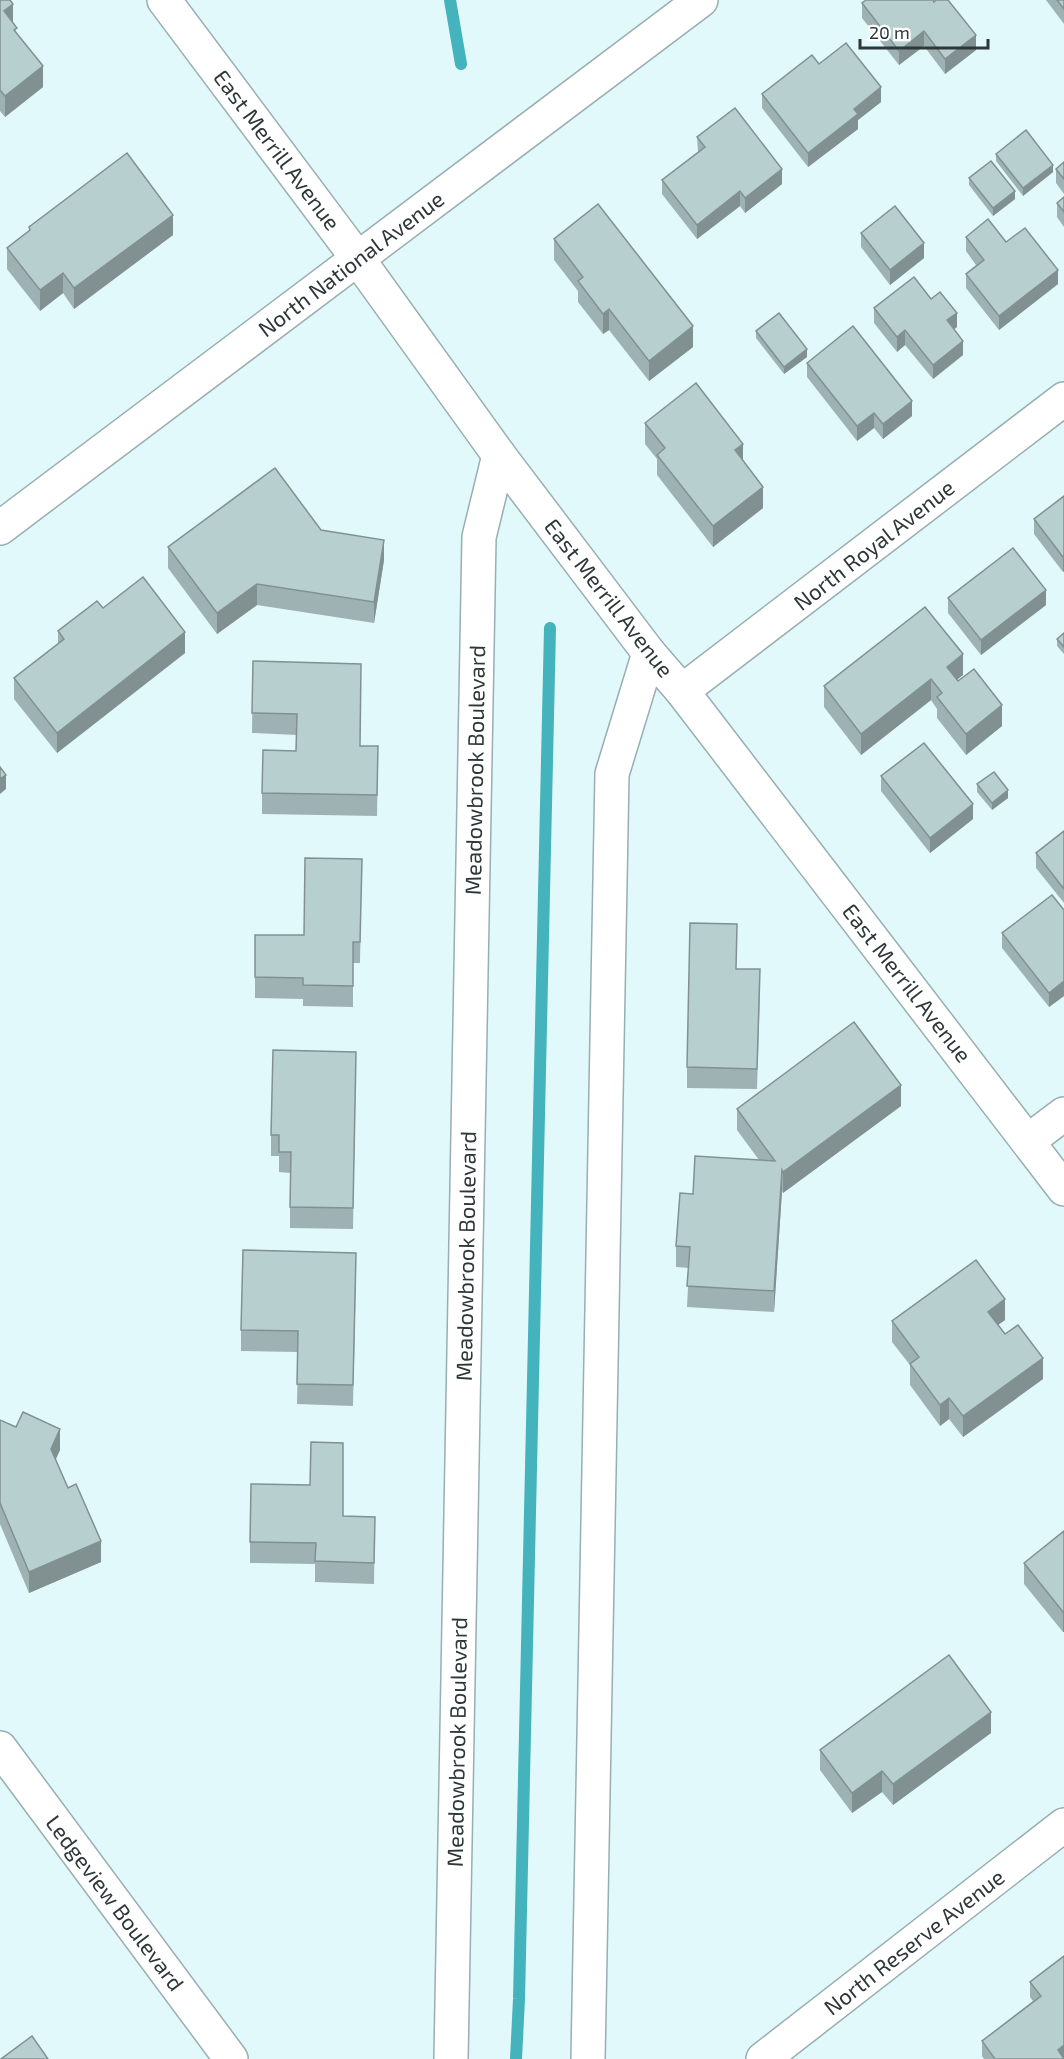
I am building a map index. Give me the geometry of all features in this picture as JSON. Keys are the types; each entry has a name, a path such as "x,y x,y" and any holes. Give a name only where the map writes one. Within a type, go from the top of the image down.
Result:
{"street":[{"name":"East Merrill Avenue","path":"164,0 358,259 499,455 649,653 682,691 1064,1189"},
{"name":"North National Avenue","path":"0,528 701,0"},
{"name":"North Royal Avenue","path":"682,691 1064,399"},
{"name":"Meadowbrook Boulevard","path":"451,2059 479,537 499,455"},
{"path":"588,2059 612,774 649,653"},
{"path":"1028,1141 1064,1114"},
{"name":"Ledgeview Boulevard","path":"0,1748 231,2059"},
{"name":"North Reserve Avenue","path":"763,2059 1064,1825"}],"building":[{"path":"0,0 10,0 13,4 4,11 17,28 14,30 43,66 5,96 0,90"},
{"path":"866,0 933,0 934,2 948,0 976,35 945,59 924,31 899,51 862,3"},
{"path":"1057,0 1064,0 1064,9"},
{"path":"846,43 881,87 854,109 858,114 808,153 762,94 812,55 819,64"},
{"path":"735,108 782,169 745,198 740,191 697,225 662,180 705,147 697,137"},
{"path":"1026,130 1053,165 1023,188 996,154"},
{"path":"127,153 173,215 74,288 63,273 40,290 7,248 30,230 29,227"},
{"path":"991,161 1015,191 993,208 969,178"},
{"path":"1064,162 1064,179 1056,169"},
{"path":"1064,197 1064,212 1057,203"},
{"path":"598,204 693,326 649,361 609,309 603,314 578,281 583,277 554,239"},
{"path":"895,206 924,243 890,270 861,233"},
{"path":"988,219 1006,242 1025,228 1058,270 999,316 966,274 984,260 966,237"},
{"path":"914,277 931,299 940,292 957,313 947,320 963,341 933,365 905,330 897,337 874,308"},
{"path":"779,313 807,349 784,367 756,331"},
{"path":"853,326 912,401 883,424 874,413 857,426 807,363"},
{"path":"696,383 743,444 735,450 763,487 713,526 657,455 665,448 645,423"},
{"path":"275,468 321,530 384,540 374,602 257,584 217,613 168,547"},
{"path":"1064,496 1064,556 1063,557 1034,519"},
{"path":"1013,548 1046,590 981,640 948,598"},
{"path":"143,577 185,632 57,733 14,678 64,639 58,631 97,601 103,608"},
{"path":"925,607 963,654 947,667 958,681 974,669 1002,705 966,734 937,697 942,693 931,679 861,734 824,686"},
{"path":"1064,633 1064,647 1057,639"},
{"path":"253,661 361,664 360,746 378,746 377,795 262,793 263,750 296,751 297,714 252,713"},
{"path":"924,743 973,804 930,838 881,776"},
{"path":"0,767 6,775 0,779"},
{"path":"994,772 1008,790 992,803 977,784"},
{"path":"1064,831 1064,889 1036,853"},
{"path":"305,858 362,859 360,942 353,942 353,986 303,985 303,978 255,977 255,935 304,935"},
{"path":"1052,895 1064,910 1064,981 1049,993 1002,933"},
{"path":"690,923 737,924 736,969 760,969 757,1069 687,1067"},
{"path":"854,1022 901,1085 783,1172 782,1170 774,1291 687,1286 690,1247 676,1246 680,1193 693,1194 695,1156 775,1161 737,1109"},
{"path":"273,1050 356,1052 353,1208 290,1207 291,1152 279,1152 279,1135 271,1135"},
{"path":"243,1250 356,1253 353,1385 297,1384 298,1331 241,1330"},
{"path":"976,1260 1005,1299 988,1312 1005,1334 1018,1325 1043,1358 963,1416 949,1398 940,1405 910,1364 919,1357 892,1321"},
{"path":"23,1412 60,1429 51,1449 68,1488 76,1484 101,1541 29,1572 0,1503 0,1420 16,1427"},
{"path":"311,1442 343,1443 343,1516 375,1517 374,1563 315,1561 316,1543 250,1542 251,1484 310,1485"},
{"path":"1064,1531 1064,1611 1063,1612 1024,1563"},
{"path":"949,1655 991,1712 893,1784 882,1771 852,1793 820,1750"},
{"path":"1064,1956 1064,2045 1058,2050 1064,2059 995,2059 982,2041 1041,1996 1030,1982"},
{"path":"32,2036 48,2059 1,2059"}],"waterway":[{"path":"450,0 461,64"},
{"path":"516,2059 550,628"}]}
